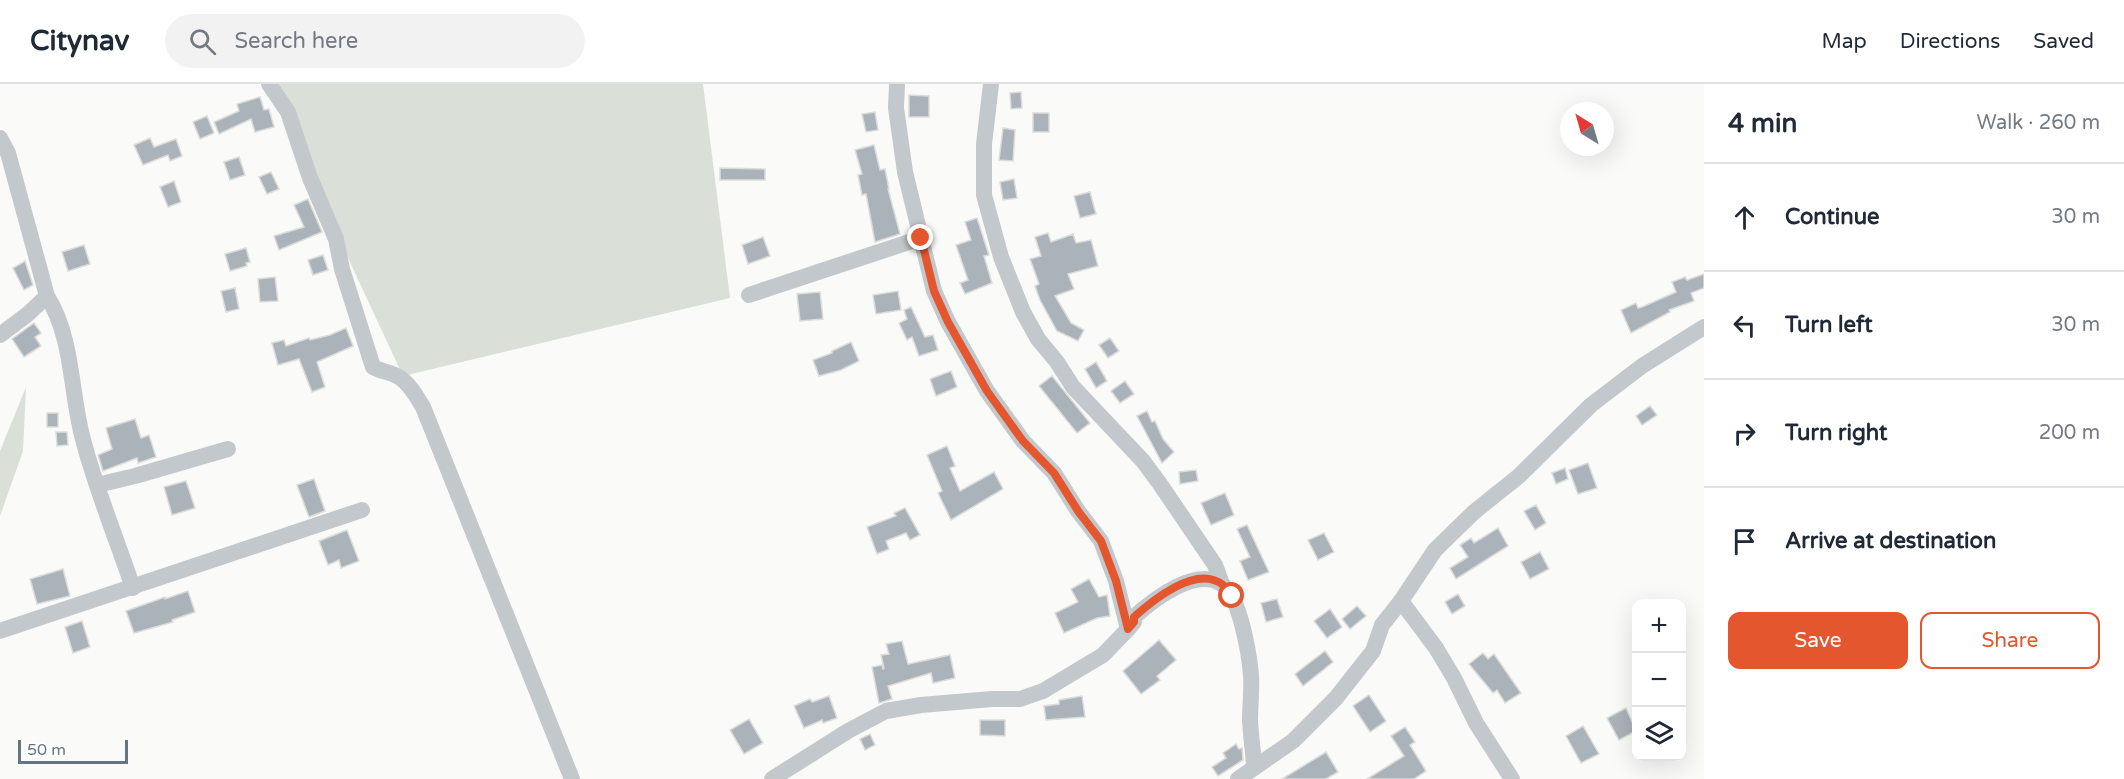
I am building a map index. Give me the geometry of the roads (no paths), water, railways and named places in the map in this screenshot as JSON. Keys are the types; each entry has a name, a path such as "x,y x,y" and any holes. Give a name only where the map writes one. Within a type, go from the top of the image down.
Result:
{"street":[{"path":"269,84 288,112 310,178 336,240 342,269 373,367 398,376 423,407 572,779"},
{"path":"897,84 896,108 905,172 934,291 948,322 987,391 1023,441 1054,473 1078,511 1101,541 1116,581 1128,629"},
{"path":"991,84 984,144 984,195 1001,257 1023,312 1038,339 1057,362 1072,387 1143,461 1161,484 1210,557 1222,584 1232,596 1243,630 1251,675 1250,722 1254,766"},
{"path":"0,138 8,153 47,296 56,310 73,377 83,441 133,588"},
{"path":"749,295 921,238"},
{"path":"0,335 47,296"},
{"path":"1238,779 1293,741 1336,698 1373,651 1382,624 1401,601 1435,550 1474,512 1519,476 1591,405 1642,366 1704,327"},
{"path":"97,485 228,449"},
{"path":"0,632 362,510"},
{"path":"772,779 848,731 886,711 921,705 1020,699 1043,691 1102,655 1134,622 1134,617 1180,584 1197,579 1222,584"},
{"path":"1401,601 1436,648 1476,723 1512,779"}]}
